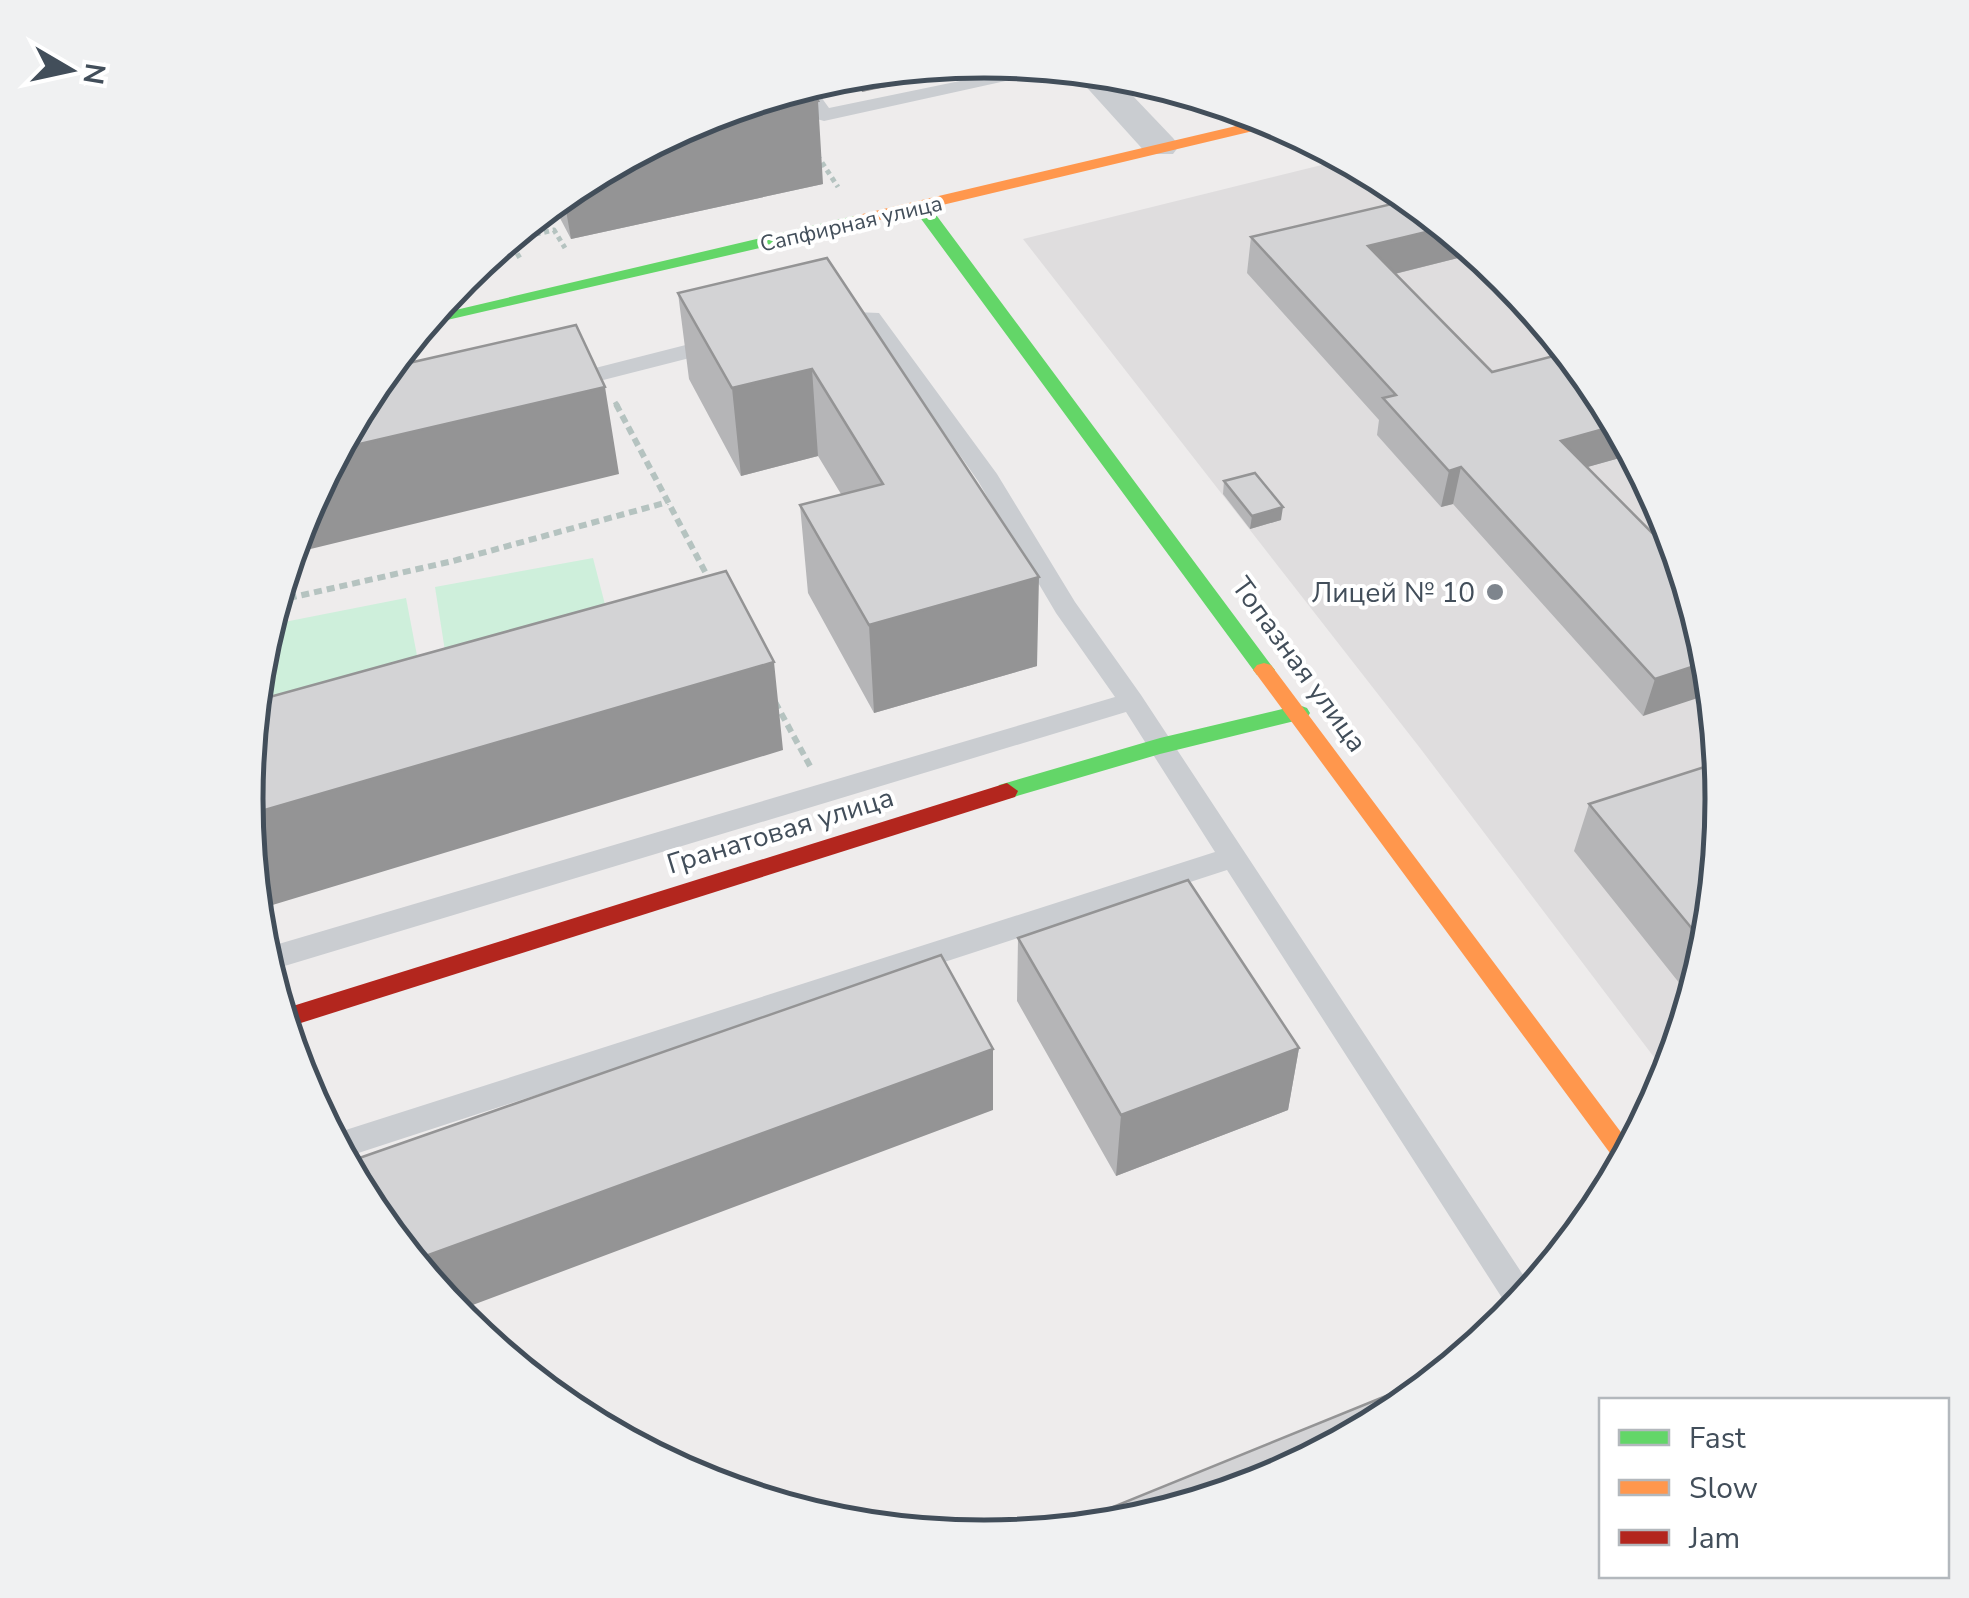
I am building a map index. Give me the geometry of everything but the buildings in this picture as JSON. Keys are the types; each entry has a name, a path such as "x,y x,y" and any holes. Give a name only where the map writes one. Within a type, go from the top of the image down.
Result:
{"street":[{"path":"1106,88 1160,146"},
{"name":"Сапфирная улица","path":"448,317 922,208 1247,127"},
{"name":"Топазная улица","path":"922,208 1617,1146"},
{"name":"Гранатовая улица","path":"296,1015 854,837 1160,746 1299,713"}],"lane":[{"path":"812,99 824,115 1001,78"},
{"path":"802,323 847,314 870,318 884,331 989,479 1065,607 1132,701 1513,1290"},
{"path":"544,388 747,337"},
{"path":"281,955 1132,701"},
{"path":"350,1142 1234,857"}],"path":[{"path":"808,141 839,188 821,192"},
{"path":"537,234 554,230 562,248 581,244"},
{"path":"621,413 719,597"},
{"path":"292,598 453,560 668,502"},
{"path":"771,694 797,742"}],"shaded area":[{"name":"Лицей № 10","path":"1326,164 1385,199 1460,257 1495,289 1557,360 1609,438 1651,523 1681,612 1700,705 1706,799 1700,893 1681,986 1657,1061 1420,748 1023,239"}],"green space":[{"path":"593,558 609,620 445,651 435,587"},
{"path":"406,598 419,666 270,697 286,622"}],"traffic: fast":[{"path":"922,208 1264,670"},
{"path":"448,317 854,221"},
{"path":"1007,791 1160,746 1299,713"}],"traffic: slow":[{"path":"854,221 1248,128"},
{"path":"1264,670 1617,1146"}],"traffic: jam":[{"path":"296,1015 1007,791"}],"place":[{"name":"Лицей № 10","path":"1495,592"}]}
